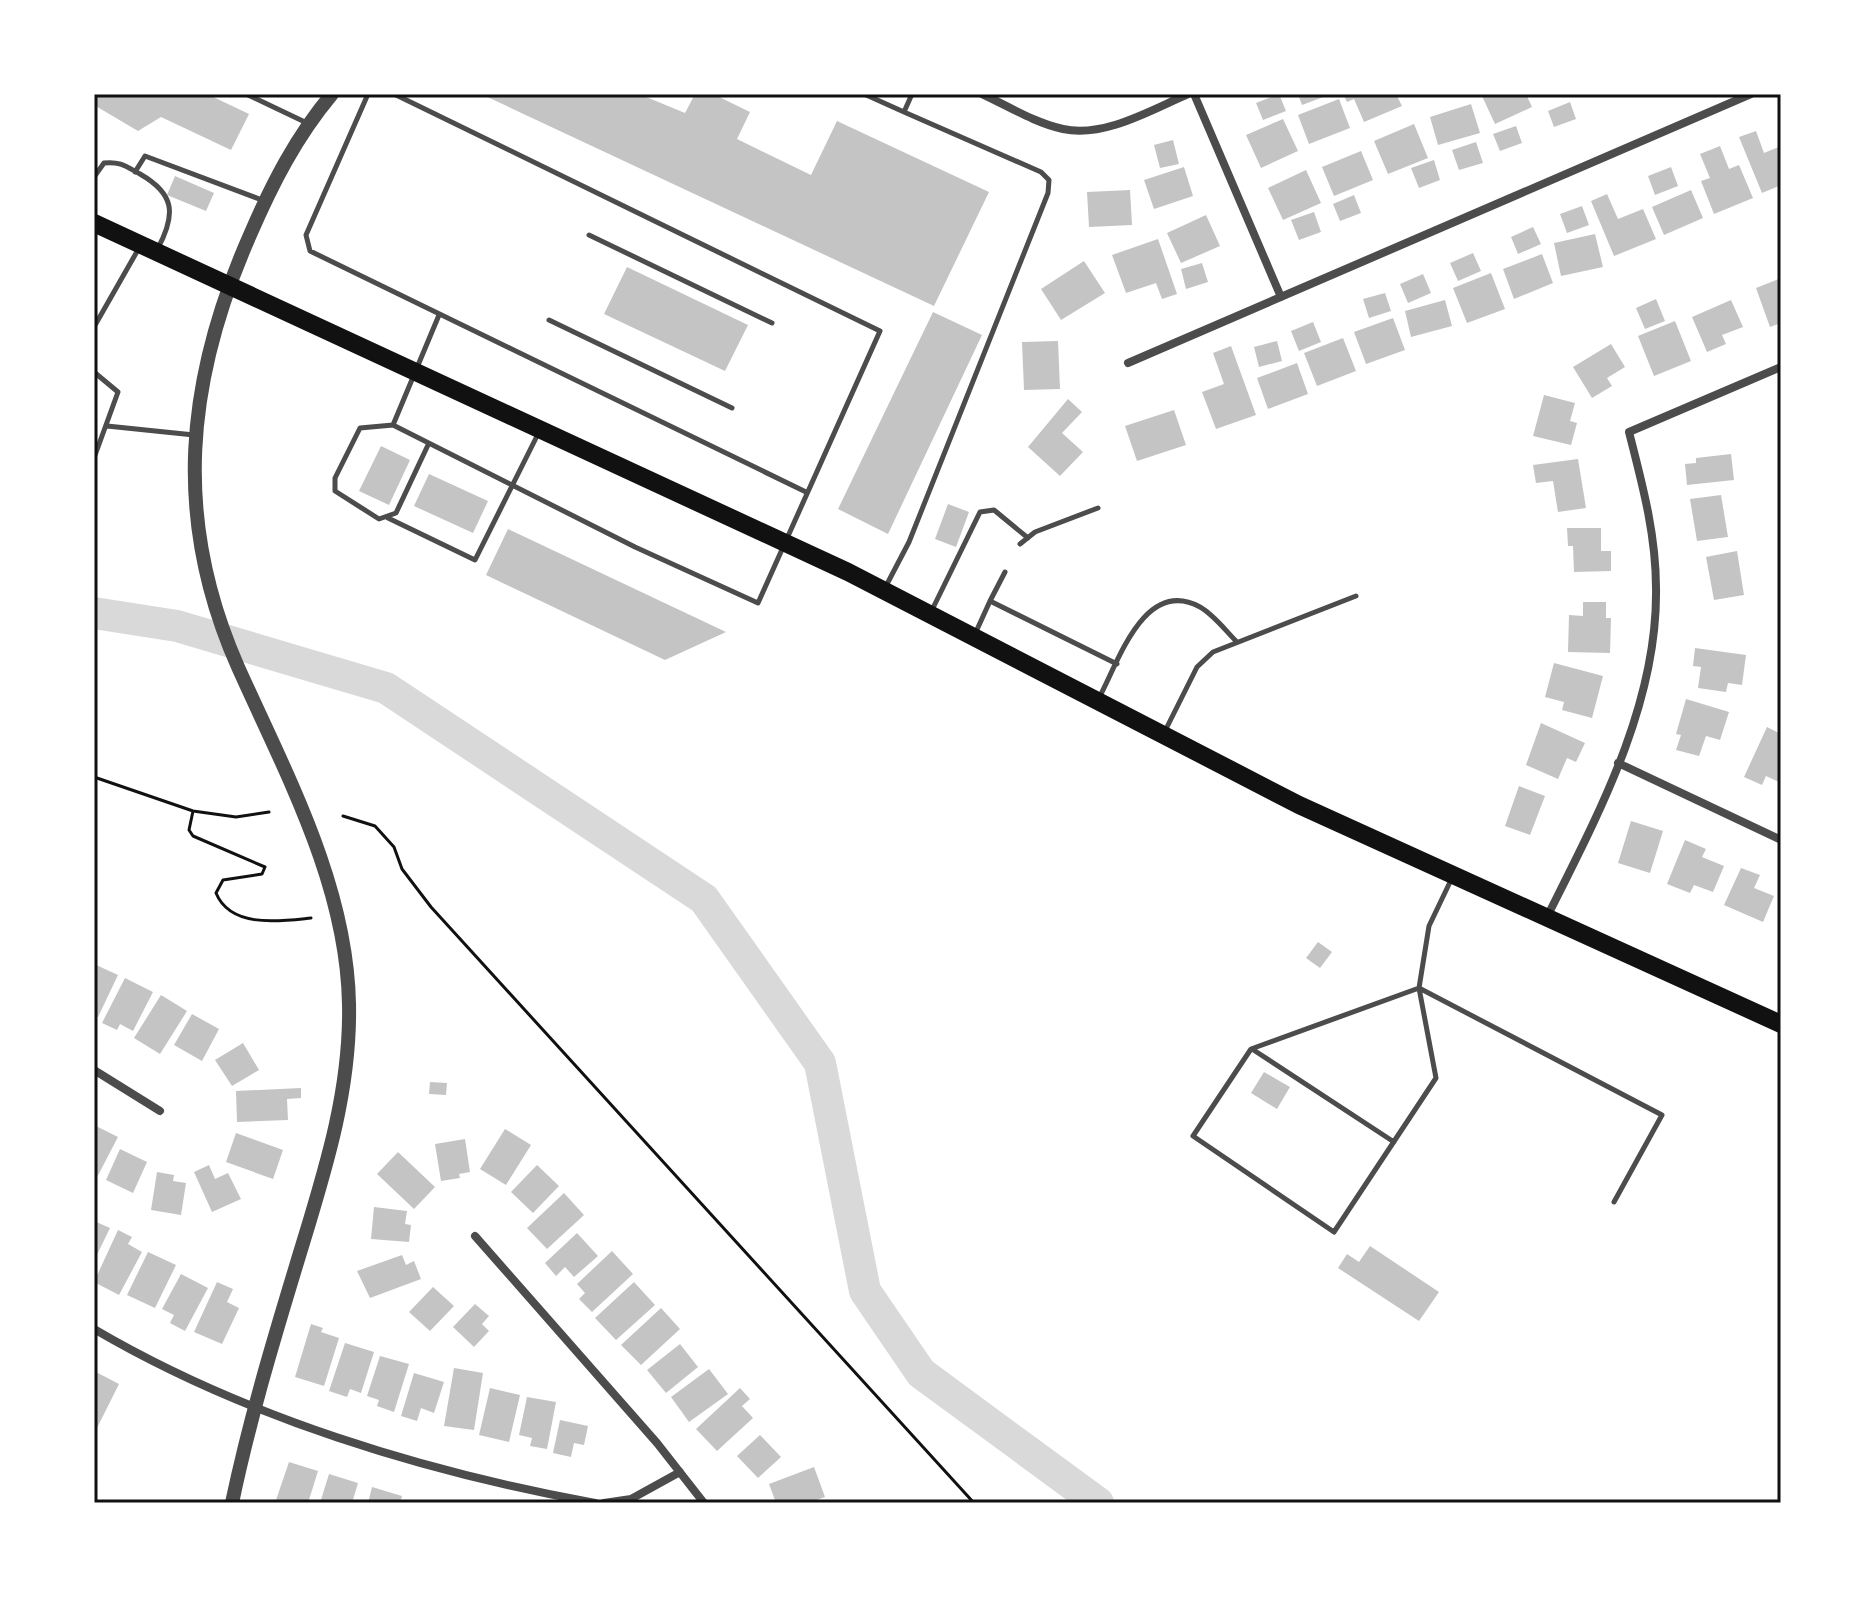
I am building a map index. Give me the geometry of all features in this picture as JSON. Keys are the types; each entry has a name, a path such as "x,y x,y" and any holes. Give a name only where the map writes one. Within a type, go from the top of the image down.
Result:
{"main road":[{"path":"94,223 884,591 1299,805 1781,1024"}],"street":[{"path":"232,1503 254,1404 334,1142 346,1074 349,1003 340,936 325,870 236,663 202,554 194,461 195,435 208,345 227,286 265,201 308,124 332,94"},
{"path":"982,94 1049,125 1093,130 1188,94"},
{"path":"1194,94 1281,297"},
{"path":"1128,363 1751,94"},
{"path":"1547,917 1618,763 1649,666 1656,587 1650,515 1629,432 1781,367"},
{"path":"1618,763 1781,840"},
{"path":"94,1070 160,1111"},
{"path":"475,1236 704,1503"},
{"path":"94,1329 209,1386 341,1438 429,1465 595,1503"},
{"path":"604,1503 631,1499 680,1472"}],"lane":[{"path":"246,94 308,124"},
{"path":"368,94 305,244 310,251 806,492"},
{"path":"394,94 880,331 758,603 511,486 393,425 360,428 335,478 335,491 379,519 388,518 396,513 428,445"},
{"path":"864,94 1041,172 1049,180 1048,193 909,542 884,591"},
{"path":"904,112 912,94"},
{"path":"135,172 145,156 265,201"},
{"path":"94,177 104,163 117,161 158,184 170,208 170,225 148,249 94,327"},
{"path":"589,235 772,323"},
{"path":"393,425 439,315"},
{"path":"549,320 732,408"},
{"path":"94,372 118,392 94,458"},
{"path":"107,426 195,435"},
{"path":"388,518 475,560 540,430"},
{"path":"1020,544 1098,508"},
{"path":"930,614 980,512 994,510 1028,538"},
{"path":"974,637 1005,572"},
{"path":"1163,735 1197,667 1213,652 1356,596"},
{"path":"1097,701 1144,616 1157,605 1172,600 1204,609 1236,641"},
{"path":"990,601 1117,664"},
{"path":"1454,875 1429,926 1419,988 1436,1078 1334,1232 1193,1136 1251,1049 1419,988 1662,1115 1614,1202"},
{"path":"1251,1049 1394,1142"}],"path":[{"path":"94,777 193,811 236,817 269,812"},
{"path":"193,811 189,830 193,836 265,867 262,874 223,880 216,893 222,904 235,914 258,920 311,918"},
{"path":"343,816 375,826 394,847 402,869 431,907 974,1503"}],"building":[{"path":"94,94 207,94 249,114 231,150 161,117 138,131 94,105"},
{"path":"481,94 639,94 685,113 695,94 713,94 750,112 737,139 811,175 837,121 989,192 934,306"},
{"path":"1279,94 1286,111 1263,120 1256,103"},
{"path":"1298,94 1325,94 1326,96 1302,105"},
{"path":"1343,94 1396,94 1402,106 1364,122 1354,99 1347,102"},
{"path":"1526,94 1532,107 1495,124 1482,96"},
{"path":"1339,99 1350,128 1309,144 1298,115"},
{"path":"1570,102 1576,119 1554,127 1548,111"},
{"path":"1471,104 1480,133 1438,145 1430,117"},
{"path":"1283,119 1298,151 1261,168 1246,135"},
{"path":"1414,124 1428,158 1388,174 1374,141"},
{"path":"1516,126 1522,143 1500,151 1493,134"},
{"path":"1756,131 1764,153 1781,146 1781,185 1762,193 1739,137"},
{"path":"1173,140 1179,164 1160,168 1154,145"},
{"path":"1476,142 1483,163 1459,170 1452,150"},
{"path":"1720,146 1729,169 1739,165 1753,198 1714,214 1701,181 1710,178 1700,154"},
{"path":"1361,151 1373,180 1334,196 1322,167"},
{"path":"1434,160 1440,180 1419,188 1411,168"},
{"path":"1184,167 1193,196 1154,209 1144,180"},
{"path":"1671,167 1678,186 1655,195 1648,176"},
{"path":"1306,170 1321,203 1283,220 1268,188"},
{"path":"175,176 214,193 206,211 167,195"},
{"path":"1130,190 1132,225 1089,227 1087,192"},
{"path":"1691,190 1703,218 1664,235 1652,207"},
{"path":"1607,194 1618,219 1643,209 1656,239 1614,256 1591,201"},
{"path":"1354,195 1361,213 1340,221 1333,204"},
{"path":"1582,206 1589,225 1567,233 1560,214"},
{"path":"1314,212 1321,232 1299,240 1291,220"},
{"path":"1206,215 1220,246 1181,263 1167,233"},
{"path":"1533,227 1541,244 1518,254 1511,237"},
{"path":"1595,234 1603,267 1561,276 1554,243"},
{"path":"1158,239 1177,294 1162,299 1156,283 1126,293 1112,255"},
{"path":"1473,253 1481,271 1458,281 1450,263"},
{"path":"1542,254 1553,283 1514,299 1503,269"},
{"path":"1084,261 1105,293 1061,320 1041,289"},
{"path":"1202,263 1208,282 1186,289 1181,269"},
{"path":"627,267 748,325 725,371 604,314"},
{"path":"1491,273 1505,309 1467,323 1453,288"},
{"path":"1423,274 1431,293 1408,303 1400,284"},
{"path":"1781,278 1781,323 1770,327 1756,288"},
{"path":"1385,293 1391,311 1369,318 1363,299"},
{"path":"1656,299 1665,321 1645,329 1636,308"},
{"path":"1445,300 1452,326 1411,337 1405,311"},
{"path":"1731,300 1743,327 1722,335 1726,344 1707,352 1692,317"},
{"path":"933,312 982,335 888,534 838,509"},
{"path":"1393,318 1405,350 1366,364 1354,332"},
{"path":"1675,321 1691,361 1654,376 1638,336"},
{"path":"1313,322 1321,342 1299,351 1291,331"},
{"path":"1343,338 1356,371 1317,386 1304,353"},
{"path":"1058,341 1060,389 1024,390 1022,342"},
{"path":"1277,341 1282,361 1259,367 1254,347"},
{"path":"1611,344 1625,367 1607,378 1612,386 1592,398 1573,367"},
{"path":"1231,346 1256,415 1216,429 1202,392 1224,384 1213,353"},
{"path":"1297,363 1308,394 1268,409 1257,378"},
{"path":"1544,395 1575,403 1570,421 1577,423 1571,445 1533,436"},
{"path":"1068,399 1082,412 1062,433 1083,452 1060,476 1028,447"},
{"path":"1174,410 1186,445 1137,461 1125,426"},
{"path":"381,446 410,460 389,505 359,491"},
{"path":"1731,454 1734,480 1687,485 1685,464 1696,463 1696,458"},
{"path":"1578,459 1586,508 1558,512 1553,481 1536,483 1533,465"},
{"path":"429,474 488,501 473,533 414,506"},
{"path":"1721,495 1728,537 1697,541 1690,499"},
{"path":"948,504 969,512 956,547 935,539"},
{"path":"1567,528 1601,528 1601,551 1611,551 1611,571 1574,572 1573,546 1568,546"},
{"path":"508,529 726,632 665,660 486,575"},
{"path":"1737,551 1744,595 1714,600 1706,557"},
{"path":"1583,602 1606,602 1606,618 1611,618 1610,653 1568,652 1569,615 1583,616"},
{"path":"1695,648 1746,655 1742,685 1728,683 1726,692 1698,688 1701,667 1693,666"},
{"path":"1554,663 1603,676 1592,718 1562,710 1564,702 1545,697"},
{"path":"1686,699 1729,712 1720,740 1706,736 1699,756 1676,750 1681,735 1676,734"},
{"path":"1541,723 1585,743 1576,762 1567,758 1558,779 1526,765"},
{"path":"1767,727 1781,734 1781,783 1766,776 1762,785 1744,777"},
{"path":"1519,786 1545,796 1530,835 1505,826"},
{"path":"1631,821 1663,831 1650,873 1618,863"},
{"path":"1685,840 1706,849 1702,857 1724,866 1713,892 1694,885 1690,893 1667,884"},
{"path":"1741,868 1760,875 1754,888 1774,896 1763,922 1724,905"},
{"path":"1318,942 1332,952 1320,968 1306,958"},
{"path":"94,964 118,975 98,1017 94,1015"},
{"path":"125,978 153,992 133,1031 120,1024 117,1030 102,1023"},
{"path":"161,995 187,1011 160,1054 134,1038"},
{"path":"192,1014 219,1029 202,1061 174,1045"},
{"path":"243,1043 259,1070 232,1086 215,1060"},
{"path":"1264,1072 1290,1087 1277,1109 1251,1093"},
{"path":"430,1082 447,1083 446,1095 429,1094"},
{"path":"301,1088 301,1098 287,1099 288,1120 237,1122 236,1091"},
{"path":"94,1125 118,1137 94,1183"},
{"path":"505,1129 531,1145 506,1185 480,1169"},
{"path":"236,1133 283,1150 273,1179 226,1162"},
{"path":"465,1139 470,1172 459,1174 460,1178 441,1181 435,1144"},
{"path":"120,1149 147,1162 133,1193 106,1180"},
{"path":"398,1152 435,1187 414,1209 377,1174"},
{"path":"209,1165 215,1179 228,1173 241,1199 212,1212 194,1172"},
{"path":"537,1165 559,1186 533,1213 511,1192"},
{"path":"157,1172 174,1175 173,1181 186,1183 181,1215 151,1210"},
{"path":"564,1193 584,1215 547,1249 527,1228"},
{"path":"374,1207 407,1211 405,1224 411,1225 409,1242 371,1239"},
{"path":"94,1221 110,1228 94,1261"},
{"path":"118,1230 132,1237 128,1244 142,1252 119,1295 94,1282"},
{"path":"577,1233 598,1256 574,1277 565,1267 556,1276 545,1263"},
{"path":"1370,1246 1439,1292 1419,1321 1338,1268 1347,1254 1359,1262"},
{"path":"612,1251 633,1274 592,1312 579,1299 585,1293 577,1284"},
{"path":"148,1252 176,1265 155,1308 127,1295"},
{"path":"402,1255 406,1265 414,1261 421,1279 370,1298 357,1271"},
{"path":"181,1274 208,1288 185,1331 170,1323 174,1315 162,1309"},
{"path":"217,1282 233,1289 227,1302 239,1308 222,1344 194,1332"},
{"path":"634,1282 655,1305 616,1340 595,1318"},
{"path":"433,1287 454,1306 430,1331 409,1312"},
{"path":"475,1304 489,1316 482,1324 489,1331 474,1347 453,1327"},
{"path":"661,1308 680,1329 641,1365 621,1345"},
{"path":"311,1324 323,1328 321,1332 339,1338 324,1386 295,1377"},
{"path":"345,1343 374,1352 361,1393 350,1389 347,1397 329,1391"},
{"path":"680,1344 698,1367 666,1393 647,1370"},
{"path":"380,1356 409,1364 394,1412 377,1406 379,1400 367,1396"},
{"path":"454,1368 483,1373 474,1430 444,1426"},
{"path":"709,1369 728,1394 689,1422 671,1397"},
{"path":"94,1371 119,1384 97,1428 94,1427"},
{"path":"414,1373 444,1382 434,1413 421,1408 417,1421 401,1416"},
{"path":"490,1388 520,1395 509,1442 479,1435"},
{"path":"740,1388 750,1399 742,1406 753,1418 717,1451 696,1429"},
{"path":"527,1397 556,1402 547,1449 530,1446 532,1438 519,1435"},
{"path":"560,1420 588,1426 584,1445 574,1443 571,1457 553,1453"},
{"path":"760,1435 781,1457 758,1478 737,1456"},
{"path":"289,1462 318,1471 308,1503 275,1503"},
{"path":"814,1467 825,1497 808,1503 776,1503 769,1484"},
{"path":"329,1474 358,1483 352,1503 320,1503"},
{"path":"372,1487 402,1496 400,1503 368,1503"}],"waterway":[{"path":"94,613 177,626 386,688 704,899 820,1063 865,1291 921,1373 1098,1503"}]}
